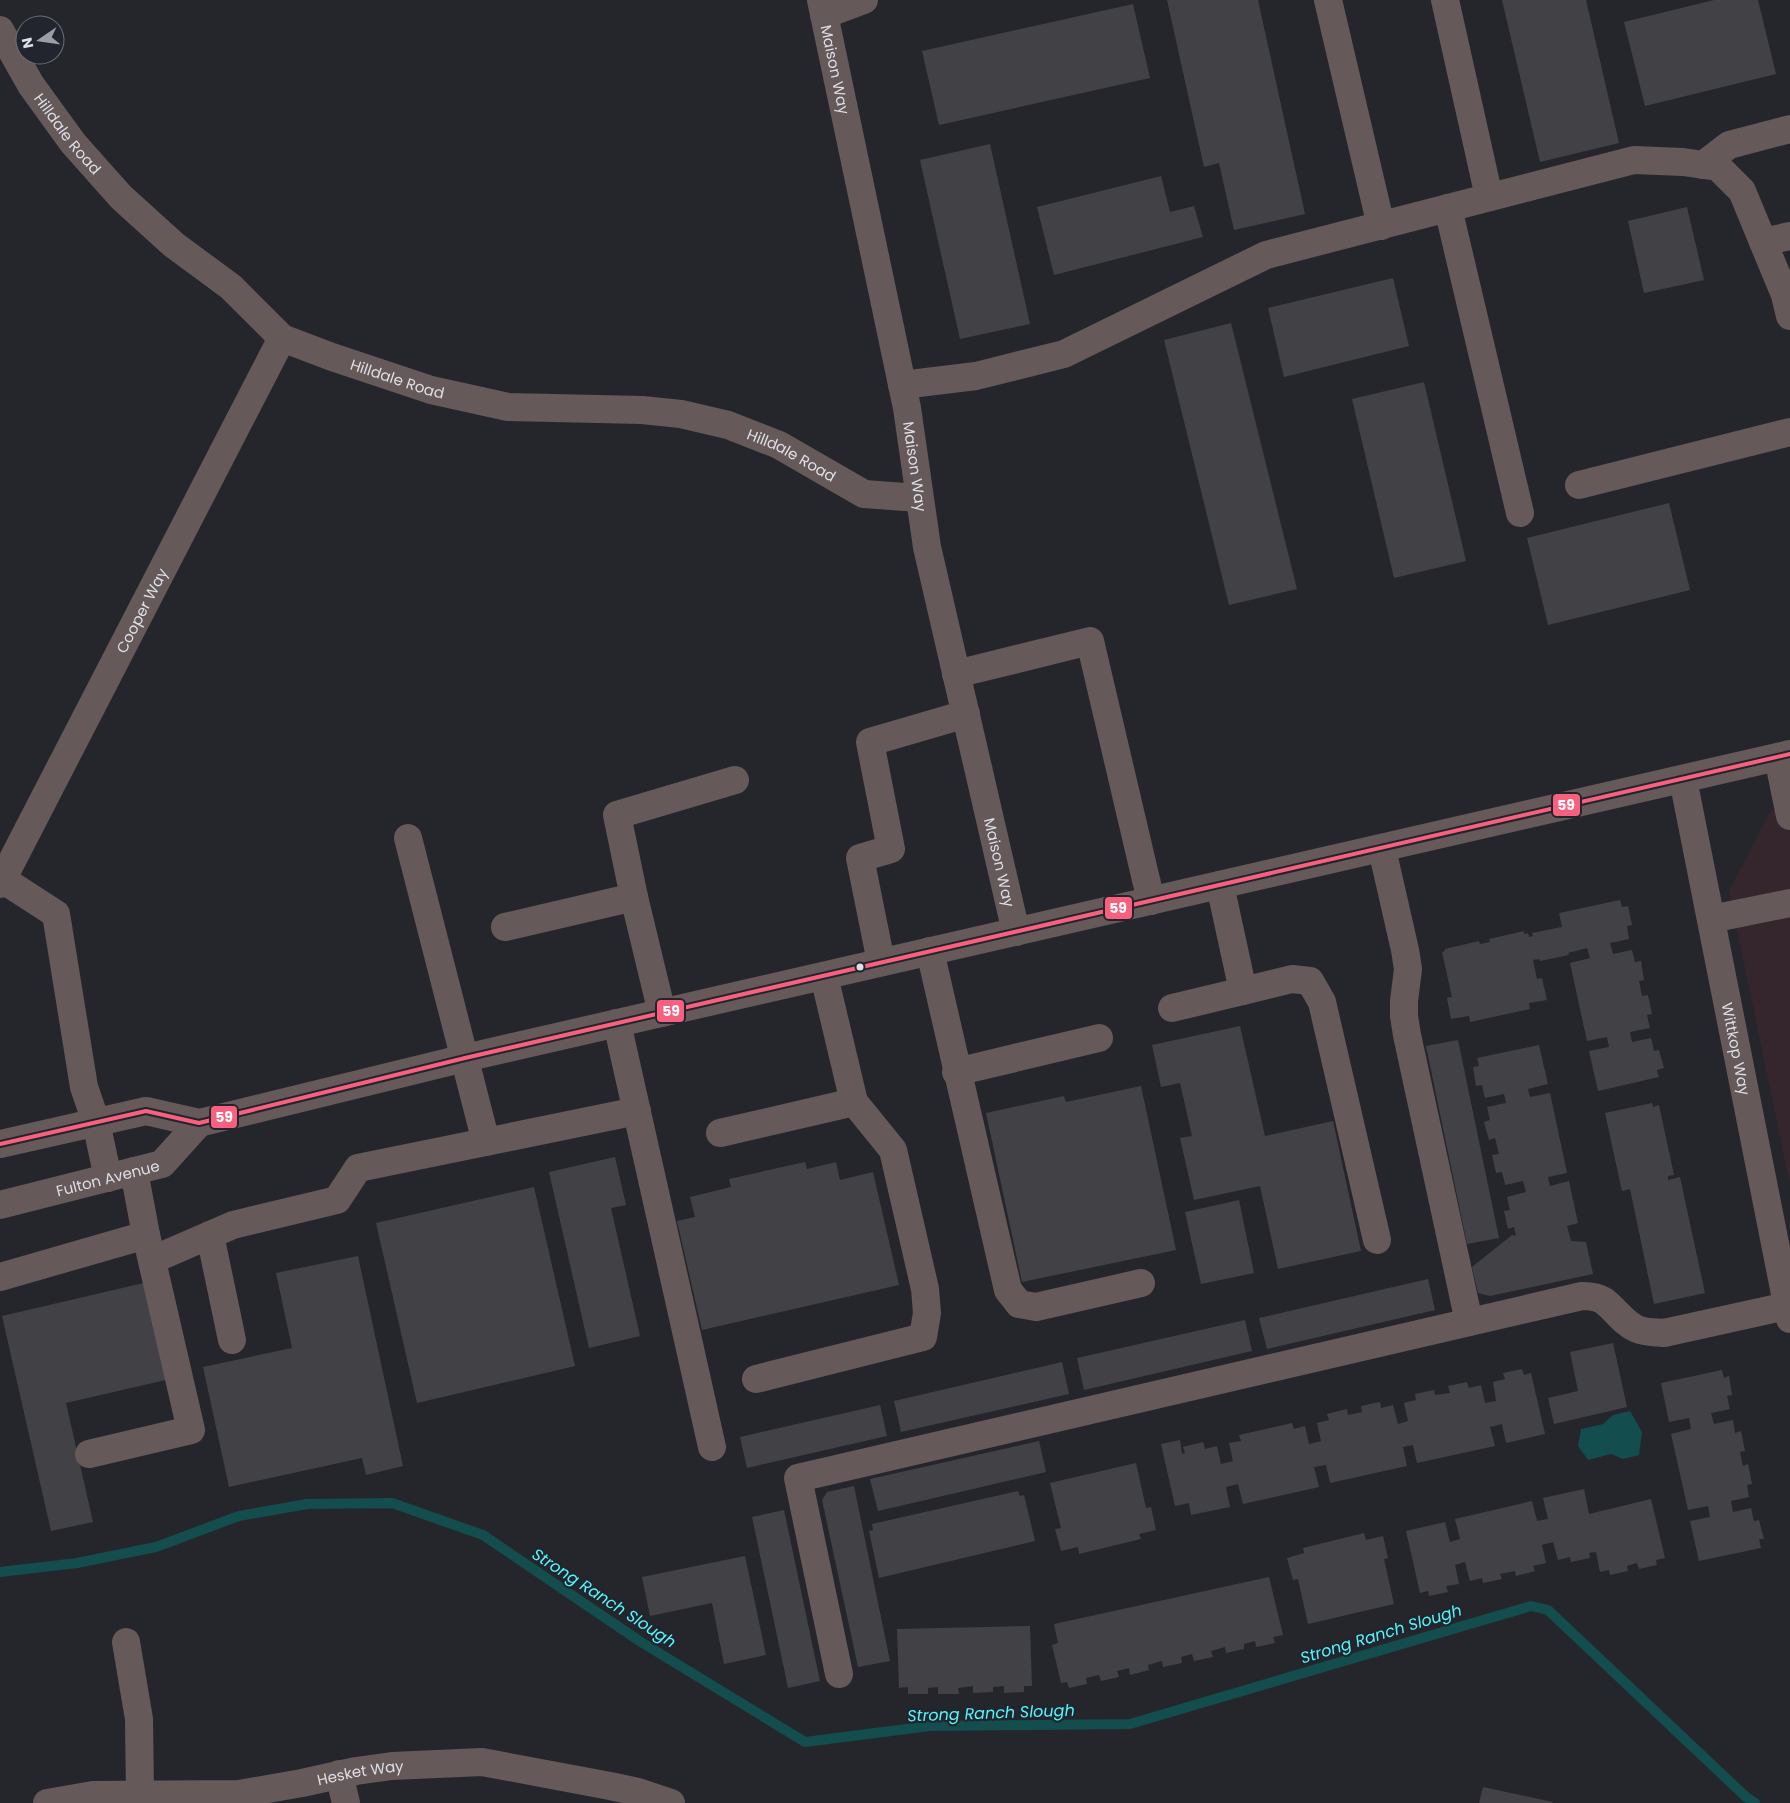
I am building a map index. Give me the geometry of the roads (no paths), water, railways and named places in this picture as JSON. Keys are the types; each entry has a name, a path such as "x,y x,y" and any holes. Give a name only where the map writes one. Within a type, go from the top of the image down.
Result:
{"main road":[{"path":"0,1144 146,1111 199,1123 464,1058 1784,756"},
{"name":"Fulton Avenue","path":"0,1204 162,1164 199,1123"}],"street":[{"path":"823,7 864,0"},
{"path":"1328,0 1380,226"},
{"path":"1445,0 1489,197"},
{"name":"Maison Way","path":"823,7 902,385 927,547 1016,932"},
{"name":"Hilldale Road","path":"0,30 31,85 73,143 121,197 174,245 232,287 282,338 431,390 508,406 642,410 681,414 728,425 779,445 864,494 920,498"},
{"path":"1703,165 1729,145 1790,130"},
{"path":"902,385 976,376 1064,354 1266,255 1634,160 1683,162 1718,168 1742,191 1785,295 1790,316"},
{"path":"1448,208 1520,513"},
{"path":"1763,242 1790,236"},
{"name":"Cooper Way","path":"1,881 282,338"},
{"path":"1578,485 1790,432"},
{"path":"956,674 1090,641 1151,901"},
{"path":"881,962 860,858 891,849 870,742 966,714"},
{"path":"1784,756 1790,816"},
{"name":"Wittkop Way","path":"1683,779 1711,919 1782,1239 1789,1313"},
{"path":"662,1013 634,898 617,814 735,780"},
{"path":"408,838 486,1142"},
{"path":"1382,849 1408,970 1404,1001 1407,1035 1469,1322"},
{"path":"1,881 56,914 84,1087 96,1122 108,1178"},
{"path":"1220,884 1243,990"},
{"path":"506,927 634,898"},
{"path":"1711,919 1790,903"},
{"path":"930,951 956,1072 1008,1290 1019,1304 1036,1307 1141,1283"},
{"path":"756,1379 923,1337 927,1313 925,1289 892,1150 854,1102 824,976"},
{"path":"1172,1008 1292,979 1310,981 1322,1002 1377,1240"},
{"path":"617,1023 712,1447"},
{"path":"956,1072 1099,1038"},
{"path":"720,1133 854,1102"},
{"path":"0,1277 210,1235 233,1225 336,1200 358,1168 637,1111"},
{"path":"89,1454 192,1430 149,1248 134,1171"},
{"path":"210,1235 232,1340"},
{"path":"839,1674 798,1478 1582,1296 1604,1301 1626,1323 1637,1329 1649,1332 1664,1333 1789,1313"},
{"path":"126,1642 139,1719 140,1794"},
{"name":"Hesket Way","path":"47,1803 93,1795 239,1794 302,1783 339,1774 392,1766 482,1762 638,1792 671,1803"},
{"path":"339,1774 346,1803"}],"water":[{"path":"1630,1411 1642,1432 1639,1455 1623,1459 1611,1454 1588,1460 1578,1446 1581,1429 1603,1424 1613,1415"}],"waterway":[{"name":"Strong Ranch Slough","path":"0,1572 77,1563 156,1547 239,1516 307,1504 392,1503 483,1535 641,1642 805,1742 930,1726 1130,1724 1531,1606 1548,1610 1746,1797 1755,1803"}]}
